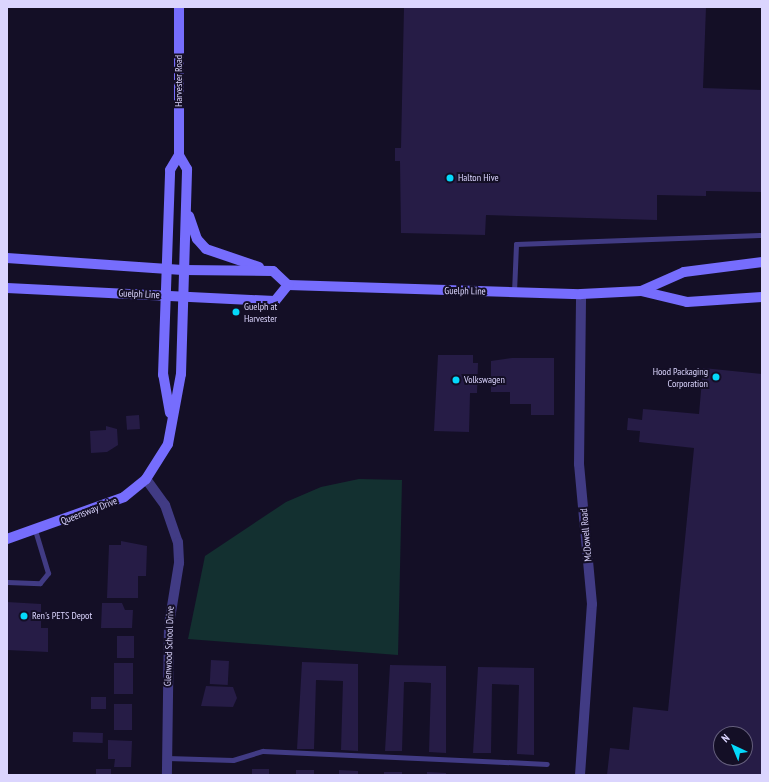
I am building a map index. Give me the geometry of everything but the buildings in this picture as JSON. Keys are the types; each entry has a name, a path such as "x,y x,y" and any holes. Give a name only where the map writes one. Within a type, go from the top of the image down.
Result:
{"main road":[{"name":"Harvester Road","path":"179,7 179,155 187,169 183,296"},
{"name":"Harvester Road","path":"166,295 170,170 179,155"},
{"path":"186,202 191,227 206,249 273,271 288,285"},
{"path":"7,258 183,270 273,271"},
{"name":"Guelph Line","path":"641,291 684,272 762,262"},
{"name":"Guelph Line","path":"7,288 275,301 288,285 581,294 641,291 687,302 762,297"},
{"name":"Queensway Drive","path":"166,295 162,375 171,417"},
{"name":"Queensway Drive","path":"7,539 124,497 146,479 168,444 171,417 181,374 183,296"}],"street":[{"name":"McDowell Road","path":"580,775 592,604 579,464 581,294"},
{"name":"Glenwood School Drive","path":"146,479 165,505 178,542 179,563 169,625 166,775"}],"lane":[{"path":"514,292 516,244 760,235"},
{"path":"7,582 40,583 48,573 35,530"},
{"path":"167,758 233,760 262,751 547,764"}],"green space":[{"path":"359,479 402,480 398,655 188,639 205,556 286,502 321,487"}],"place":[{"name":"Halton Hive","path":"450,178"},
{"name":"Guelph at Harvester","path":"236,312"},
{"name":"Hood Packaging Corporation","path":"716,377"},
{"name":"Volkswagen","path":"456,380"},
{"name":"Ren's PETS Depot","path":"24,616"}]}
